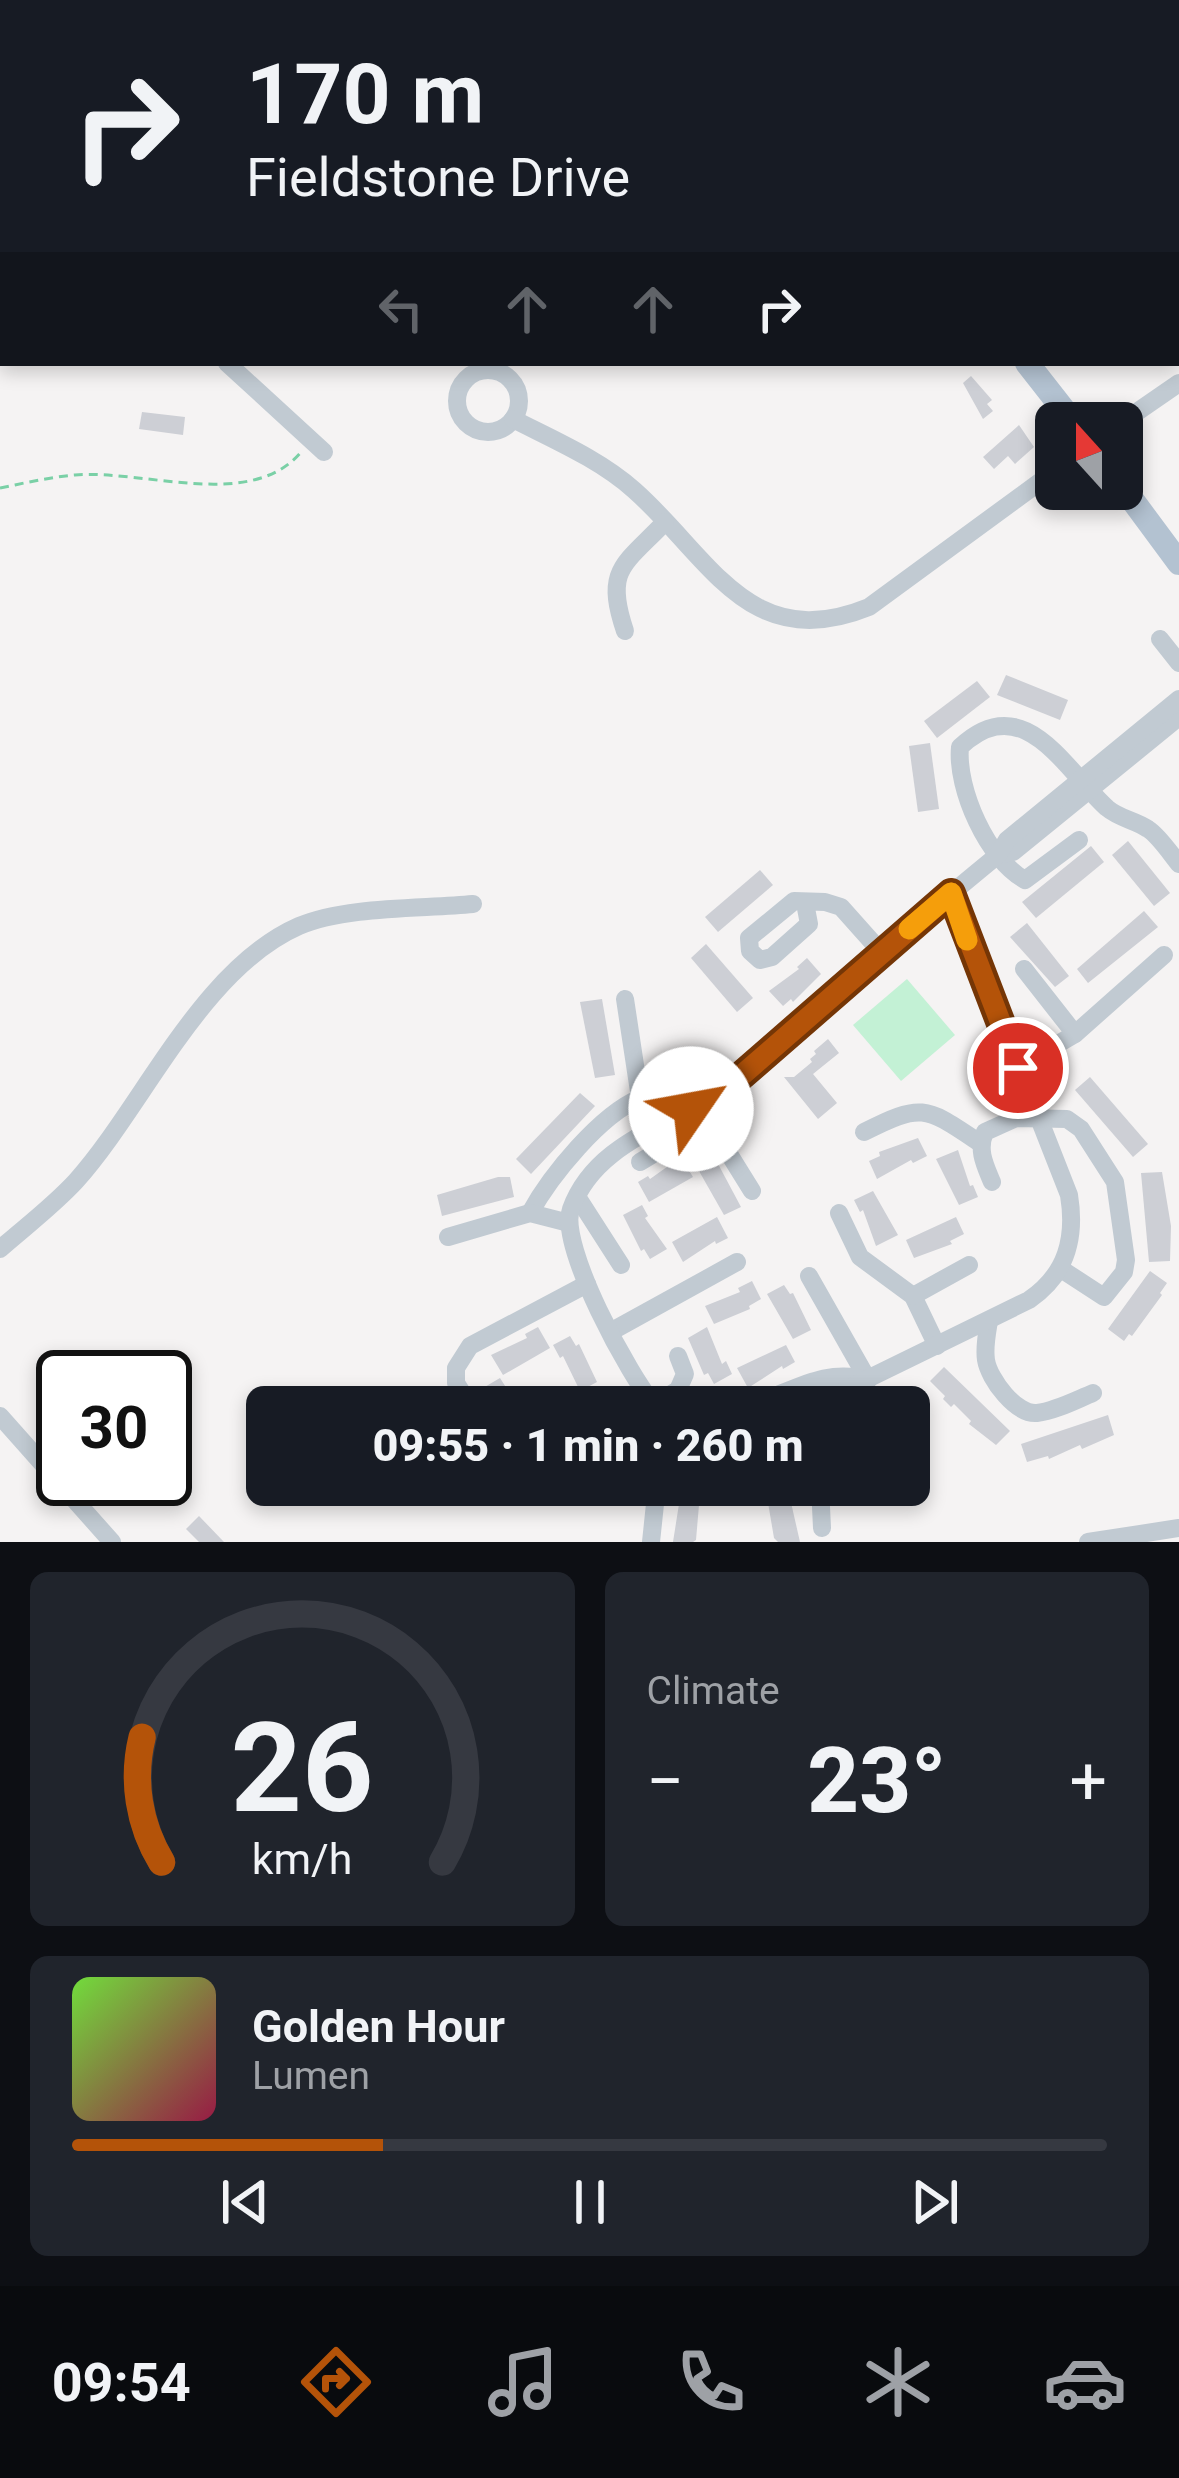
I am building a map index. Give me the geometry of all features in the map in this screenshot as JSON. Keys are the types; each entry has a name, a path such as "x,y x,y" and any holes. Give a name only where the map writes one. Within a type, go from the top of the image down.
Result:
{"main road":[{"path":"1030,366 1058,402"},
{"path":"1140,510 1179,563"}],"street":[{"path":"230,366 317,446"},
{"path":"1143,408 1179,383"},
{"path":"513,419 629,486 741,600 789,619 845,617 881,599 1035,485"},
{"path":"625,631 615,582 623,566 665,522"},
{"path":"1160,639 1179,663"},
{"path":"640,1162 951,893 998,855 1013,852 1179,699"},
{"path":"1084,786 1179,717"},
{"path":"1079,840 1025,880 1011,872 980,830 958,763 960,747 987,727 1028,731 1052,748 1114,813 1148,828 1179,864"},
{"path":"855,1386 1042,1291 1069,1249 1073,1220 1069,1195 951,893"},
{"path":"805,903 841,907 882,952"},
{"path":"0,1249 75,1182 160,1061 218,992 267,944 328,917 473,904"},
{"path":"1018,1068 1075,1034 1164,955"},
{"path":"1024,970 1075,1034"},
{"path":"625,999 640,1097 651,1130"},
{"path":"530,1213 606,1118 640,1097"},
{"path":"864,1132 914,1109 930,1113 980,1143"},
{"path":"642,1386 578,1265 569,1223 578,1198 609,1153 651,1130 697,1117"},
{"path":"697,1117 716,1132 752,1191"},
{"path":"992,1182 980,1143 985,1132 1016,1118 1067,1119 1081,1129 1111,1173 1126,1260 1124,1272 1104,1297 1060,1269"},
{"path":"578,1198 621,1265"},
{"path":"448,1237 530,1213 569,1223"},
{"path":"839,1213 860,1257 913,1295 938,1346"},
{"path":"612,1331 737,1262"},
{"path":"913,1295 968,1265"},
{"path":"809,1276 868,1380"},
{"path":"458,1386 456,1368 470,1346 587,1284"},
{"path":"989,1321 986,1364 994,1381 1028,1413 1041,1413 1093,1393"},
{"path":"677,1356 685,1374 680,1386"},
{"path":"800,1386 828,1375 850,1374 868,1380"},
{"path":"0,1416 112,1542"},
{"path":"651,1542 655,1506"},
{"path":"821,1506 822,1528"},
{"path":"1088,1542 1179,1528"}],"path":[{"path":"0,488 77,474 213,487 286,470 317,446"}],"green space":[{"path":"907,979 955,1035 901,1081 853,1025"}],"building":[{"path":"971,376 992,400 987,404 993,411 983,419 963,383"},
{"path":"142,412 185,417 183,435 139,429"},
{"path":"1019,425 1034,447 1015,464 1008,456 994,469 983,457"},
{"path":"1006,675 1068,700 1060,720 997,695"},
{"path":"977,681 990,697 937,738 924,721"},
{"path":"930,743 939,809 918,812 909,746"},
{"path":"1128,841 1170,893 1154,906 1112,855"},
{"path":"1091,846 1104,862 1036,918 1022,902"},
{"path":"760,870 773,885 718,932 705,917"},
{"path":"1144,911 1158,927 1088,983 1077,969"},
{"path":"1027,923 1069,976 1055,987 1010,937"},
{"path":"706,944 753,998 737,1012 691,958"},
{"path":"807,958 821,974 783,1006 769,991"},
{"path":"602,999 615,1075 595,1078 580,1002"},
{"path":"828,1039 839,1053 813,1074 837,1103 818,1119 784,1077 794,1077 812,1062 814,1051"},
{"path":"1090,1077 1148,1144 1133,1157 1075,1090"},
{"path":"580,1093 595,1106 531,1174 516,1159"},
{"path":"918,1138 927,1156 877,1179 869,1161 880,1156 879,1152"},
{"path":"958,1150 978,1197 959,1205 936,1159"},
{"path":"681,1157 693,1177 649,1202 638,1182"},
{"path":"717,1162 741,1207 724,1215 699,1171"},
{"path":"1162,1172 1171,1226 1170,1261 1149,1262 1141,1173"},
{"path":"510,1177 514,1197 442,1216 437,1195"},
{"path":"873,1191 898,1235 876,1246 863,1210 854,1200"},
{"path":"642,1205 645,1218 667,1249 650,1259 623,1215"},
{"path":"717,1217 728,1238 683,1262 672,1242"},
{"path":"956,1217 964,1234 952,1244 914,1258 906,1240"},
{"path":"1150,1271 1167,1283 1124,1341 1108,1329"},
{"path":"752,1281 761,1299 750,1309 714,1324 705,1306 740,1292 738,1288"},
{"path":"784,1285 793,1293 811,1330 793,1339 767,1294"},
{"path":"538,1327 550,1348 503,1375 491,1355 527,1338 525,1334"},
{"path":"707,1327 722,1364 726,1361 732,1374 714,1384 708,1373 704,1375 688,1338"},
{"path":"570,1336 579,1344 597,1382 578,1386 553,1345"},
{"path":"786,1345 795,1362 751,1386 737,1368"},
{"path":"944,1367 1010,1431 996,1445 969,1424 954,1404 951,1407 930,1381"},
{"path":"1108,1415 1114,1435 1082,1449 1080,1445 1049,1459 1027,1462 1021,1444"},
{"path":"679,1506 699,1506 696,1540 673,1542"},
{"path":"769,1506 792,1506 800,1542 774,1538"},
{"path":"199,1516 224,1542 199,1542 186,1529"}],"slow traffic":[{"path":"909,929 951,893 967,940"}],"route":[{"path":"691,1109 742,1075 951,893 1018,1068"}]}
